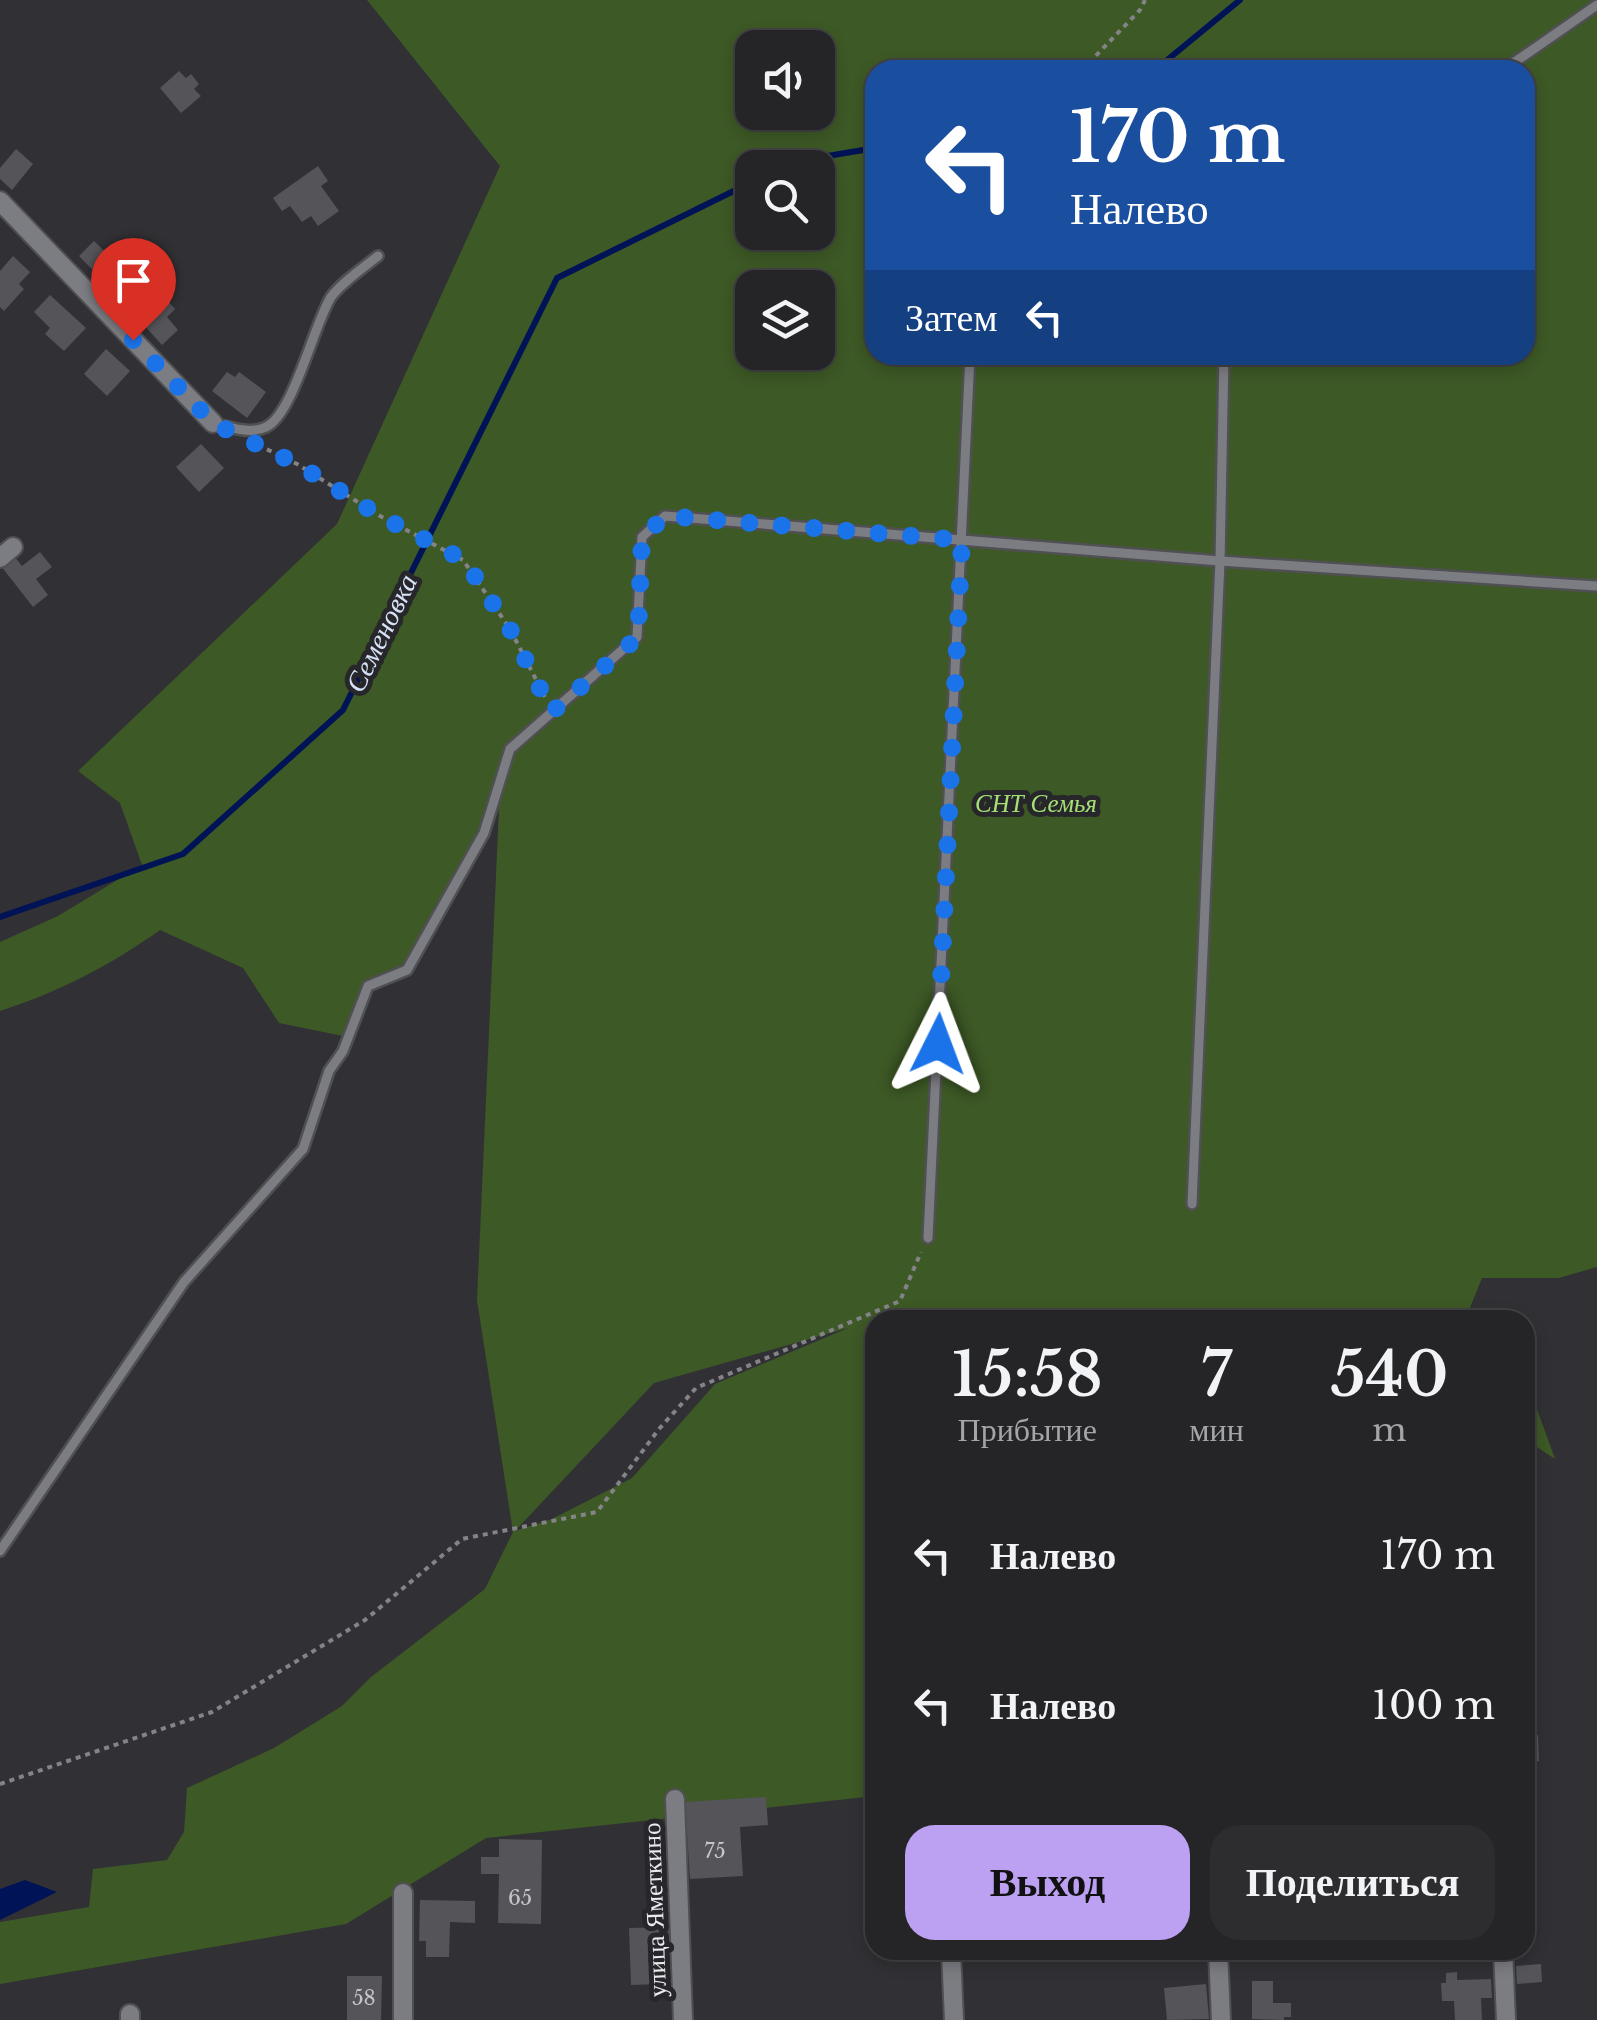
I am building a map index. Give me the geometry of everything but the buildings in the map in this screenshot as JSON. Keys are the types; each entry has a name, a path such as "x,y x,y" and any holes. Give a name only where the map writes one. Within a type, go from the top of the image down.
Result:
{"street":[{"path":"0,201 213,423"},
{"name":"улица Яметкино","path":"676,1799 683,2020"},
{"path":"403,1893 403,2020"},
{"path":"951,1960 954,2020"},
{"path":"1218,1960 1221,2020"},
{"path":"1503,1960 1506,2020"}],"lane":[{"path":"1518,60 1597,4"},
{"path":"213,423 247,430 267,427 279,414 298,376 332,296 378,256"},
{"path":"928,1238 970,365"},
{"path":"1192,1204 1220,560 1224,365"},
{"path":"0,1551 184,1282 302,1149 329,1071 343,1051 368,986 408,970 484,833 510,749 638,637 642,538 665,516 1597,586"}],"path":[{"path":"1092,60 1146,0"},
{"path":"246,440 297,464 380,516 464,560 510,629 552,712"},
{"path":"879,1310 900,1301 928,1238"},
{"path":"0,1784 212,1712 365,1620 462,1538 597,1512 659,1429 696,1388 865,1316"}],"green space":[{"name":"СНТ Семья","path":"367,0 1597,0 1597,1267 1559,1278 1482,1278 1469,1310 865,1310 865,1797 486,1838 346,1924 0,1984 0,1922 89,1907 93,1869 167,1860 184,1832 187,1788 274,1748 342,1706 371,1677 485,1589 513,1532 477,1300 500,786 484,833 407,970 368,986 348,1037 279,1023 243,968 160,930 83,977 0,1011 0,942 58,916 142,865 120,803 78,771 337,524 500,166","holes":["848,1328 715,1384 632,1478 552,1519 515,1531 654,1383"]},
{"path":"1535,1404 1555,1459 1535,1446"}],"shaded area":[{"path":"25,1880 57,1892 0,1920 0,1889"}],"waterway":[{"name":"Семеновка","path":"1167,60 1240,0"},
{"name":"Семеновка","path":"835,155 865,150"},
{"name":"Семеновка","path":"0,917 183,854 343,710 557,278 735,190"}],"route":[{"path":"133,340 213,423 297,464 380,516 464,560 510,629 552,712 638,637 642,538 665,516 962,540 938,1044"}]}
